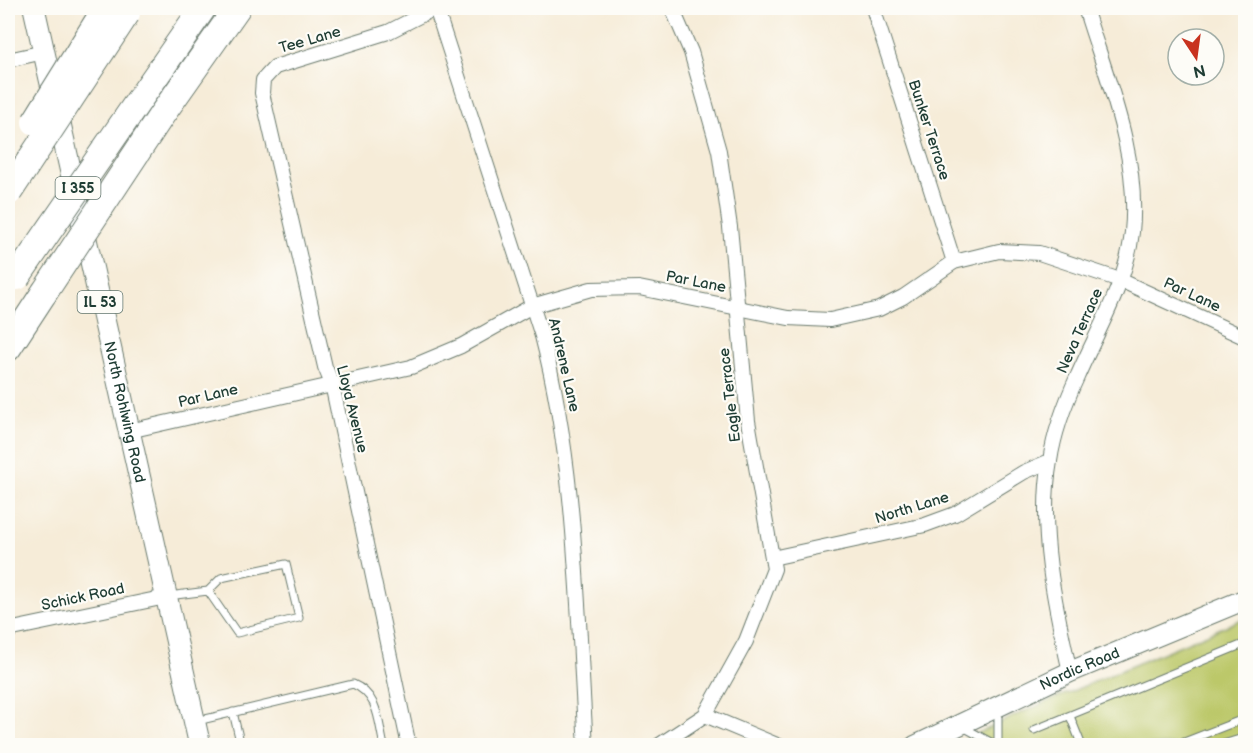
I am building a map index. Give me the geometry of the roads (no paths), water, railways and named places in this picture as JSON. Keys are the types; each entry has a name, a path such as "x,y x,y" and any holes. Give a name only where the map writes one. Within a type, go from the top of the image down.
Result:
{"highway":[{"name":"I 355","path":"12,284 203,8"},
{"path":"8,348 161,116 237,8"},
{"path":"8,193 30,129 122,9"}],"main road":[{"name":"North Rohlwing Road","path":"34,8 200,746"}],"street":[{"name":"Tee Lane","path":"263,80 275,67 377,36 435,8"},
{"name":"Andrene Lane","path":"435,8 532,306 555,386 566,460 586,746"},
{"name":"Eagle Terrace","path":"658,746 705,715 733,668 758,615 774,569 748,421 738,307 719,151 691,52 672,8"},
{"name":"Bunker Terrace","path":"873,8 954,262"},
{"name":"Neva Terrace","path":"1070,672 1050,569 1047,527 1050,461 1077,376 1120,280 1132,235 1133,178 1126,144 1085,8"},
{"path":"8,60 44,52"},
{"name":"Lloyd Avenue","path":"263,80 265,105 325,367 332,384 409,746"},
{"name":"Par Lane","path":"129,431 433,359 532,306 591,289 615,287 659,291 807,320 857,315 903,297 954,262 999,251 1039,253 1120,280 1245,338"},
{"name":"North Lane","path":"772,558 924,525 955,514 1024,472 1050,461"},
{"name":"Schick Road","path":"8,630 166,597"},
{"name":"Nordic Road","path":"915,746 1070,672 1245,599"},
{"path":"705,715 779,746"}],"lane":[{"path":"166,597 208,591 221,578 286,564 299,618 237,633 208,591"},
{"path":"1034,730 1245,644"},
{"path":"194,721 353,684 366,689 375,704 384,746"},
{"path":"958,724 998,746 998,705"},
{"path":"233,712 241,746"},
{"path":"1070,716 1082,746"},
{"path":"1174,746 1245,718"},
{"path":"1217,746 1245,738"}]}
